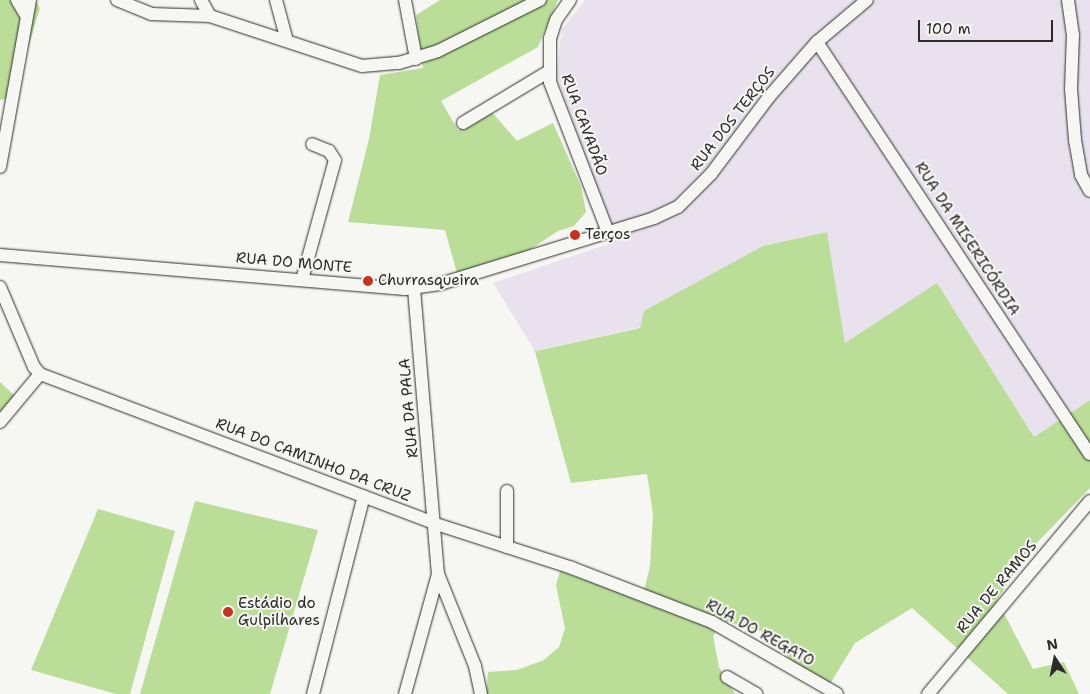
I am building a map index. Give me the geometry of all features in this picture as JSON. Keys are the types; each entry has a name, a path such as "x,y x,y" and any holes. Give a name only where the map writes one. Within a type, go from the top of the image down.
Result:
{"street":[{"path":"17,0 25,14"},
{"path":"0,167 25,14 30,0"},
{"path":"117,0 151,14 210,16 362,66 416,58 459,43 540,0"},
{"path":"201,0 210,16"},
{"path":"276,0 287,42"},
{"path":"405,0 416,58"},
{"name":"RUA CAVADÃO","path":"570,0 552,30 548,72 560,112 608,232"},
{"name":"RUA DOS TERÇOS","path":"608,232 654,218 678,207 694,194 768,98 817,42 867,0"},
{"path":"1068,0 1073,34 1071,89 1075,140 1081,175 1090,191"},
{"name":"RUA DA MISERICÓRDIA","path":"817,42 1090,454"},
{"path":"463,122 548,72"},
{"path":"302,280 334,163 330,151 312,144"},
{"name":"RUA DO MONTE","path":"0,255 414,289 440,284 608,232"},
{"path":"0,287 34,367 40,374 0,422"},
{"name":"RUA DA PALA","path":"414,289 436,524 438,574"},
{"name":"RUA DO CAMINHO DA CRUZ","path":"40,374 436,524 507,547 666,604"},
{"path":"507,491 507,547"},
{"path":"313,694 364,496"},
{"name":"RUA DE RAMOS","path":"928,694 1090,501"},
{"path":"405,694 438,574"},
{"path":"438,574 475,666 481,694"},
{"name":"RUA DO REGATO","path":"666,604 712,622 837,694"},
{"path":"727,678 757,694"}],"shaded area":[{"path":"585,0 1090,0 1090,400 1034,437 937,284 845,343 827,232 763,246 640,327 535,351 493,283 611,243 596,218 606,214 556,75 562,29"}],"green space":[{"path":"0,0 35,0 40,8 13,97 0,100"},
{"path":"440,0 558,0 538,47 441,101 458,130 491,111 517,141 553,123 581,186 586,212 574,226 558,231 531,249 497,263 457,273 445,230 348,222 369,139 380,75 423,68 416,15"},
{"path":"827,232 845,343 937,283 1034,437 1090,400 1090,488 1027,553 997,600 1033,669 1064,662 1079,694 1008,694 912,608 855,643 825,692 761,631 723,621 713,636 719,667 735,694 486,694 488,672 517,670 544,660 559,647 565,628 556,585 560,571 637,598 645,587 650,566 653,514 647,474 571,483 534,348 536,351 640,328 644,311 763,246"},
{"path":"0,382 16,397 0,416"},
{"name":"Estádio do Gulpilhares","path":"195,501 318,530 270,694 140,694"},
{"path":"98,509 175,531 130,694 116,694 31,670"}],"place":[{"name":"Terços","path":"575,235"},
{"name":"Churrasqueira","path":"368,281"},
{"name":"Estádio do Gulpilhares","path":"228,612"}]}
